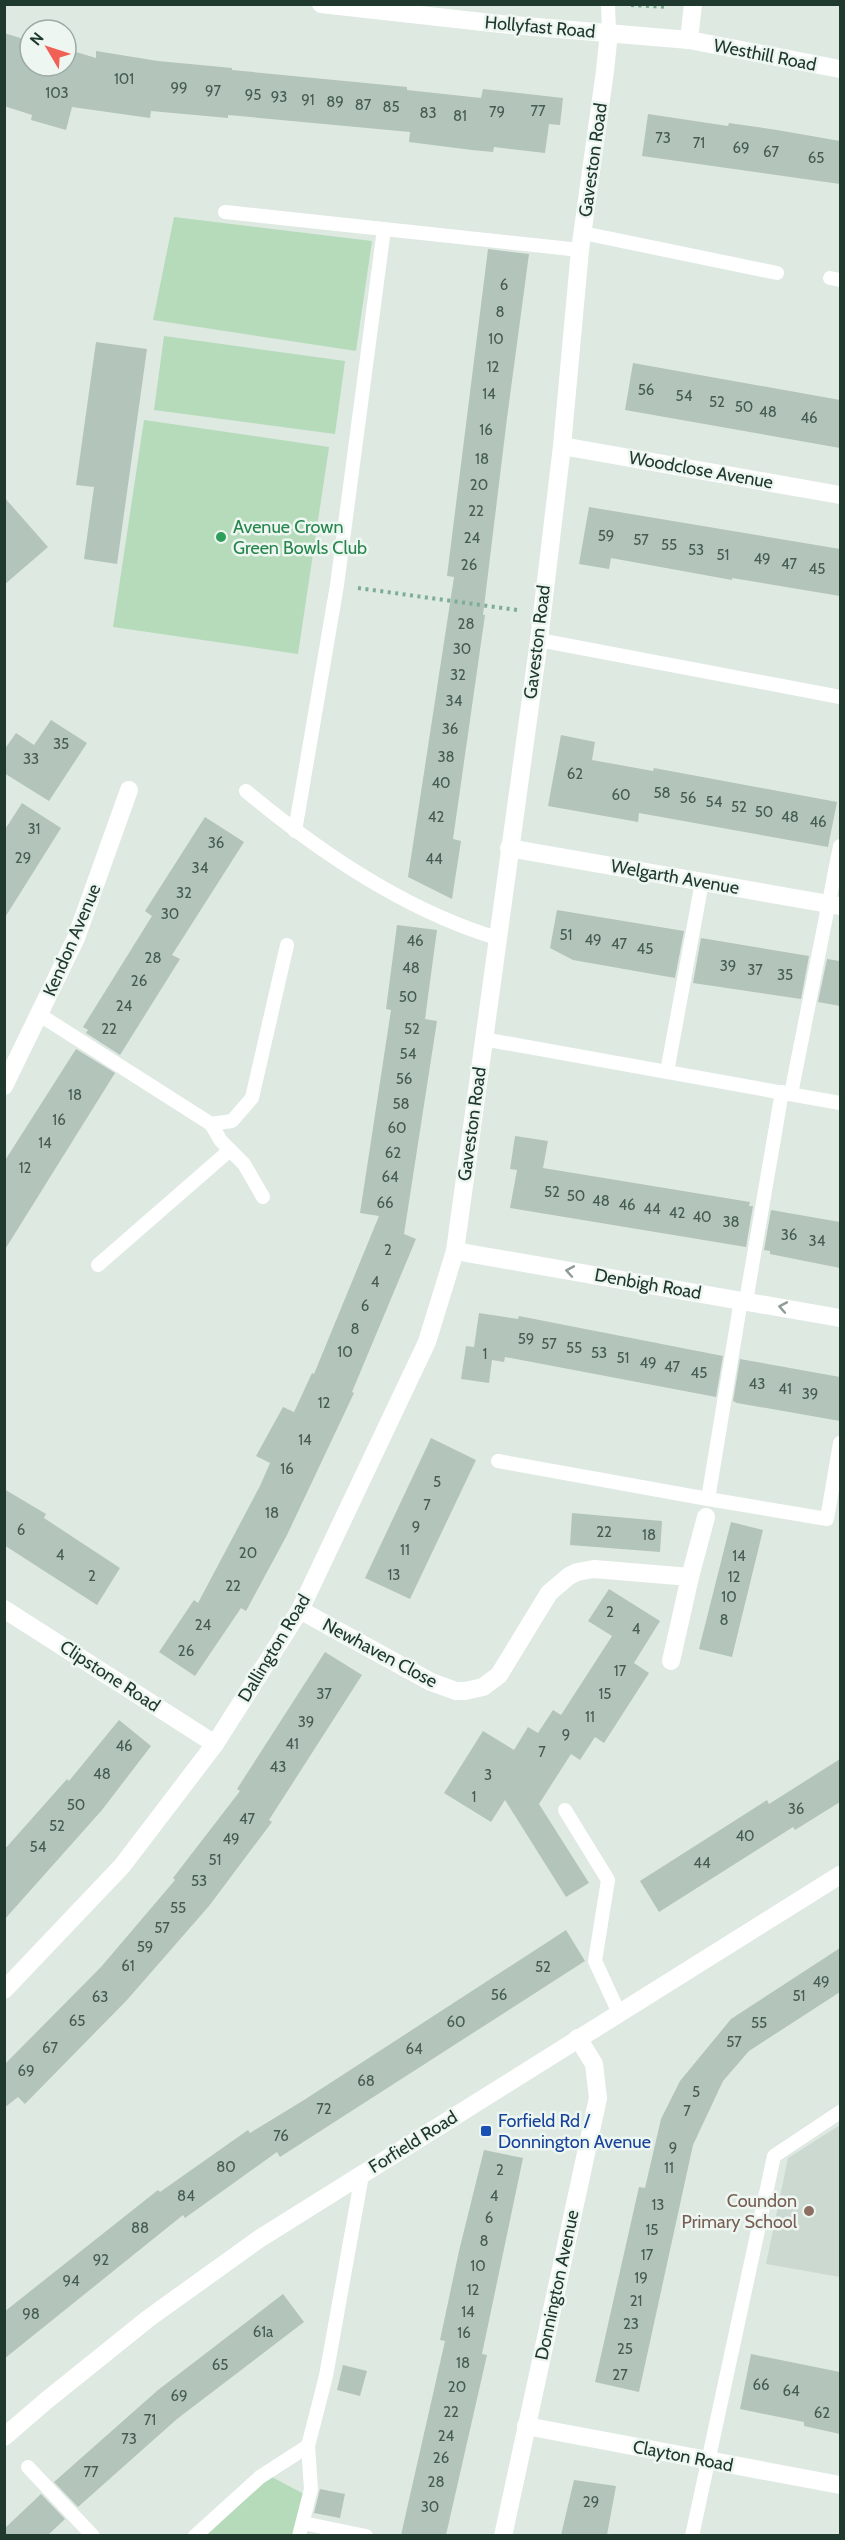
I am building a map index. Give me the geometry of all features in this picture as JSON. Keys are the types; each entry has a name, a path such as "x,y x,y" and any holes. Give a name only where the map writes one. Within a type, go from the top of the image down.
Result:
{"street":[{"name":"Hollyfast Road","path":"321,4 501,24 688,40"},
{"path":"688,40 693,4"},
{"name":"Gaveston Road","path":"455,1251 538,640 562,446 582,242 609,32"},
{"name":"Westhill Road","path":"688,40 840,69"},
{"name":"Woodclose Avenue","path":"562,446 840,495"},
{"name":"Kendon Avenue","path":"4,1086 76,938 129,790"},
{"name":"Welgarth Avenue","path":"509,848 834,905"},
{"name":"Denbigh Road","path":"455,1251 840,1318"},
{"name":"Dallington Road","path":"4,1990 122,1866 216,1744 300,1610 427,1342 455,1251"},
{"path":"671,1661 706,1517"},
{"name":"Newhaven Close","path":"300,1610 430,1682 456,1691 465,1691 483,1687 499,1675 549,1593 569,1575 594,1569 690,1577"},
{"name":"Clipstone Road","path":"4,1609 216,1744"},
{"name":"Forfield Road","path":"4,2437 149,2318 259,2239 840,1875"},
{"name":"Donnington Avenue","path":"503,2535 598,2098 594,2064 578,2038"},
{"name":"Clayton Road","path":"526,2426 840,2485"}],"lane":[{"path":"608,4 609,32"},
{"path":"225,212 384,229 582,242 777,273"},
{"path":"295,831 337,585 384,229"},
{"path":"538,640 840,697"},
{"path":"246,791 295,831 412,904 461,927 497,938"},
{"path":"708,1499 743,1300 787,1093 834,905 840,846"},
{"path":"667,1072 702,882"},
{"path":"211,1124 232,1121 252,1098 287,945"},
{"path":"40,1014 211,1124 230,1150 244,1164 263,1197"},
{"path":"483,1039 840,1103"},
{"path":"98,1266 230,1150"},
{"path":"498,1461 834,1520 840,1443"},
{"path":"565,1810 608,1880 594,1961 619,2013"},
{"path":"692,2535 774,2156 840,2112"},
{"path":"362,2175 326,2376 308,2446 311,2489 301,2529 366,2535"},
{"path":"195,2535 260,2477 308,2446"},
{"path":"28,2467 93,2535"}],"path":[{"path":"337,585 540,614"}],"shaded area":[{"name":"Coundon Primary School","path":"840,2125 840,2277 766,2264 788,2158"}],"green space":[{"path":"174,217 372,241 356,351 153,320"},
{"path":"164,336 345,361 335,434 154,410"},
{"name":"Avenue Crown Green Bowls Club","path":"144,420 329,447 298,654 113,627"},
{"path":"268,2475 306,2495 297,2535 206,2536"}],"building":[{"path":"4,33 18,37 18,78 78,78 78,53 96,58 96,51 158,61 407,87 407,90 481,98 483,89 563,98 560,125 549,124 545,153 494,147 493,152 409,142 410,132 228,115 228,118 151,111 150,118 72,107 66,130 31,120 32,115 4,106"},
{"path":"648,114 728,126 729,123 840,141 840,184 642,156"},
{"path":"488,249 529,254 483,615 485,615 453,839 461,841 452,899 408,877 454,577 447,576"},
{"path":"96,342 147,349 117,564 84,559 94,487 76,485"},
{"path":"633,363 840,400 840,448 625,410"},
{"path":"4,497 48,547 4,585"},
{"path":"589,507 840,549 840,596 732,578 732,580 611,558 609,569 579,564"},
{"path":"51,720 87,743 49,801 4,773 4,750 16,733 34,745"},
{"path":"561,735 595,742 592,760 653,771 654,768 837,802 828,847 639,813 638,822 548,806"},
{"path":"22,803 61,828 4,919 4,831"},
{"path":"205,817 244,842 172,955 180,959 120,1055 86,1033 88,1030 83,1027 152,916 145,911"},
{"path":"557,910 684,931 675,978 573,960 550,948"},
{"path":"397,925 437,930 425,1019 437,1021 404,1234 416,1239 352,1392 354,1393 287,1535 246,1611 241,1608 195,1676 159,1652 194,1600 198,1603 260,1486 270,1463 256,1456 283,1407 294,1412 312,1373 314,1374 379,1216 360,1213 391,1010 386,1009"},
{"path":"701,938 809,956 801,999 693,983"},
{"path":"827,959 840,961 840,1006 818,1002"},
{"path":"76,1049 115,1073 4,1251 4,1162"},
{"path":"515,1136 548,1141 543,1168 750,1202 749,1206 753,1206 746,1247 510,1208 517,1170 510,1169"},
{"path":"771,1210 840,1222 840,1268 770,1254 770,1251 764,1250"},
{"path":"479,1313 518,1319 519,1316 723,1356 716,1397 505,1357 504,1362 492,1360 489,1383 461,1379 466,1346 474,1347"},
{"path":"740,1359 840,1377 840,1421 733,1401"},
{"path":"431,1438 476,1460 410,1599 365,1578"},
{"path":"4,1489 46,1514 44,1518 120,1568 97,1605 4,1545"},
{"path":"572,1513 662,1521 660,1552 570,1545"},
{"path":"731,1522 763,1530 732,1657 699,1649"},
{"path":"609,1589 660,1621 634,1663 649,1673 604,1743 595,1737 580,1760 571,1754 539,1804 589,1883 566,1897 505,1800 491,1822 444,1793 483,1731 514,1750 528,1727 538,1733 553,1710 561,1715 612,1636 588,1621"},
{"path":"325,1652 362,1675 269,1820 272,1822 209,1906 127,2000 25,2104 18,2097 4,2108 4,2065 101,1967 175,1880 173,1878 240,1791 237,1789"},
{"path":"119,1720 151,1746 102,1810 4,1920 4,1850 67,1779 69,1781"},
{"path":"840,1759 840,1802 795,1830 793,1827 659,1912 640,1881 767,1800 769,1804"},
{"path":"566,1930 585,1961 280,2157 277,2152 185,2218 183,2215 4,2359 4,2312 158,2190 160,2192 248,2130 250,2133 304,2100"},
{"path":"840,1948 840,1992 749,2051 723,2081 693,2145 639,2392 595,2382 639,2187 645,2188 661,2119 680,2081 731,2019"},
{"path":"484,2150 523,2158 482,2354 487,2355 446,2535 401,2535 445,2341 440,2340 459,2251"},
{"path":"283,2294 304,2322 177,2419 78,2507 54,2482 158,2390"},
{"path":"751,2354 840,2372 840,2434 804,2426 804,2422 740,2409"},
{"path":"343,2365 367,2371 360,2396 337,2390"},
{"path":"574,2480 616,2486 607,2535 561,2535"},
{"path":"320,2489 345,2494 340,2518 314,2513"},
{"path":"41,2494 65,2519 48,2535 4,2535 4,2529"}],"place":[{"name":"Avenue Crown Green Bowls Club","path":"221,537"},
{"name":"Forfield Rd / Donnington Avenue","path":"486,2131"},
{"name":"Coundon Primary School","path":"809,2211"}]}
